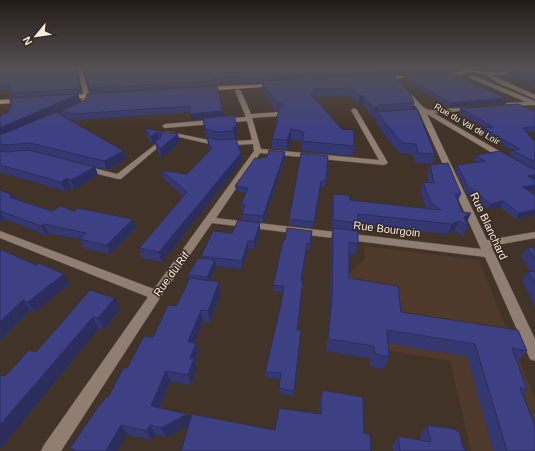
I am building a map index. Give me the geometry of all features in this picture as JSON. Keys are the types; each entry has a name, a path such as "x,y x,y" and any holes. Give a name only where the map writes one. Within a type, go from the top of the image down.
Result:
{"main road":[{"path":"235,88 200,91 238,91 277,88"},
{"path":"59,100 104,97"},
{"path":"0,102 30,102 0,106"}],"street":[{"path":"67,111 84,104 86,94 85,88"},
{"name":"Rue du Val de Loir","path":"402,88 422,112 515,163"},
{"path":"498,88 535,103"},
{"path":"514,88 535,97"},
{"path":"238,91 249,117 257,146"},
{"path":"497,106 535,103"},
{"path":"422,112 482,108"},
{"path":"279,114 165,130 218,144 257,146 384,163 354,110"},
{"name":"Rue Blanchard","path":"422,112 535,354"},
{"path":"79,167 118,177 160,143"},
{"name":"Rue du Rif","path":"50,451 156,295 211,220 257,146"},
{"name":"Rue Bourgoin","path":"211,220 487,249 535,235"},
{"path":"0,234 156,295"}],"shaded area":[{"path":"364,246 479,260 535,399 535,451 471,451 450,361 345,343 346,276 365,259"}],"building":[{"path":"10,88 80,89 11,93"},
{"path":"184,88 217,88 223,111 190,114 190,106 75,114 60,111 85,100 87,94"},
{"path":"266,88 348,88 316,89 312,90 316,94 311,94 342,129 354,130 354,146 302,141 304,132 291,129 287,140 272,139 277,123 278,109 284,105 280,102 275,102"},
{"path":"350,88 405,88 410,93 414,103 379,105 374,109 364,96 360,96"},
{"path":"424,88 484,88 506,98 450,103"},
{"path":"78,94 0,128 0,115 9,112 8,107 11,107 10,98"},
{"path":"518,104 535,110 535,127 523,128 535,142 535,162 512,150 520,149 483,128 493,127 460,108"},
{"path":"375,109 379,112 417,109 435,154 418,153 416,144 403,143"},
{"path":"56,112 124,151 104,161 30,143 0,144 0,135"},
{"path":"234,115 237,127 233,127 234,131 217,132 205,129 203,118"},
{"path":"145,128 178,134 160,149 155,142 161,137 161,133 157,132 151,137"},
{"path":"207,137 217,140 236,139 241,153 159,252 139,248 187,192 161,170 187,174 212,148 210,148"},
{"path":"29,150 95,167 71,180 67,178 61,182 0,165 0,151 6,152"},
{"path":"269,150 285,152 263,216 242,214 245,205 241,204 248,188 235,186 255,158 260,159 262,157 267,157"},
{"path":"500,151 535,170 535,175 528,176 535,180 535,185 523,187 535,195 535,210 519,213 503,201 491,204 468,187 457,165 485,161 476,155"},
{"path":"301,153 328,156 326,181 321,181 314,222 289,219"},
{"path":"448,163 461,194 455,194 462,212 471,213 464,217 468,226 459,221 452,224 358,214 358,223 333,220 333,194 350,195 350,200 441,210 431,203 423,182 434,183 430,165"},
{"path":"0,190 13,195 9,197 52,211 60,206 74,211 78,208 133,219 107,245 79,239 86,233 44,224 41,226 0,211"},
{"path":"238,220 260,223 254,241 248,241 242,261 201,256 213,231 232,233"},
{"path":"287,228 312,231 310,244 307,243 301,281 303,281 297,330 301,330 294,391 279,388 281,373 265,372 284,286 273,285"},
{"path":"333,228 358,231 358,244 349,242 349,278 398,286 401,312 518,330 527,351 512,348 527,389 520,388 535,426 535,451 507,451 475,344 387,330 389,357 375,354 374,346 328,339 332,296"},
{"path":"527,247 535,248 535,259"},
{"path":"0,249 36,265 39,263 64,274 28,302 23,300 0,322"},
{"path":"198,258 215,260 207,277 188,275"},
{"path":"528,271 535,272 535,284"},
{"path":"190,278 219,282 208,311 201,310 188,342 196,343 190,358 194,358 188,375 166,371 151,406 188,414 161,428 150,425 147,431 121,425 106,451 78,451 70,448 100,404 106,397 108,397 124,367 127,368 144,336 153,337 168,305 176,306"},
{"path":"90,290 115,298 98,318 93,317 0,425 0,376 5,376 29,350 36,352"},
{"path":"322,390 363,397 364,433 370,434 371,451 181,451 192,414 275,430 279,408 321,414"},
{"path":"427,425 455,429 460,434 465,451 400,451 398,436 431,442"}]}
